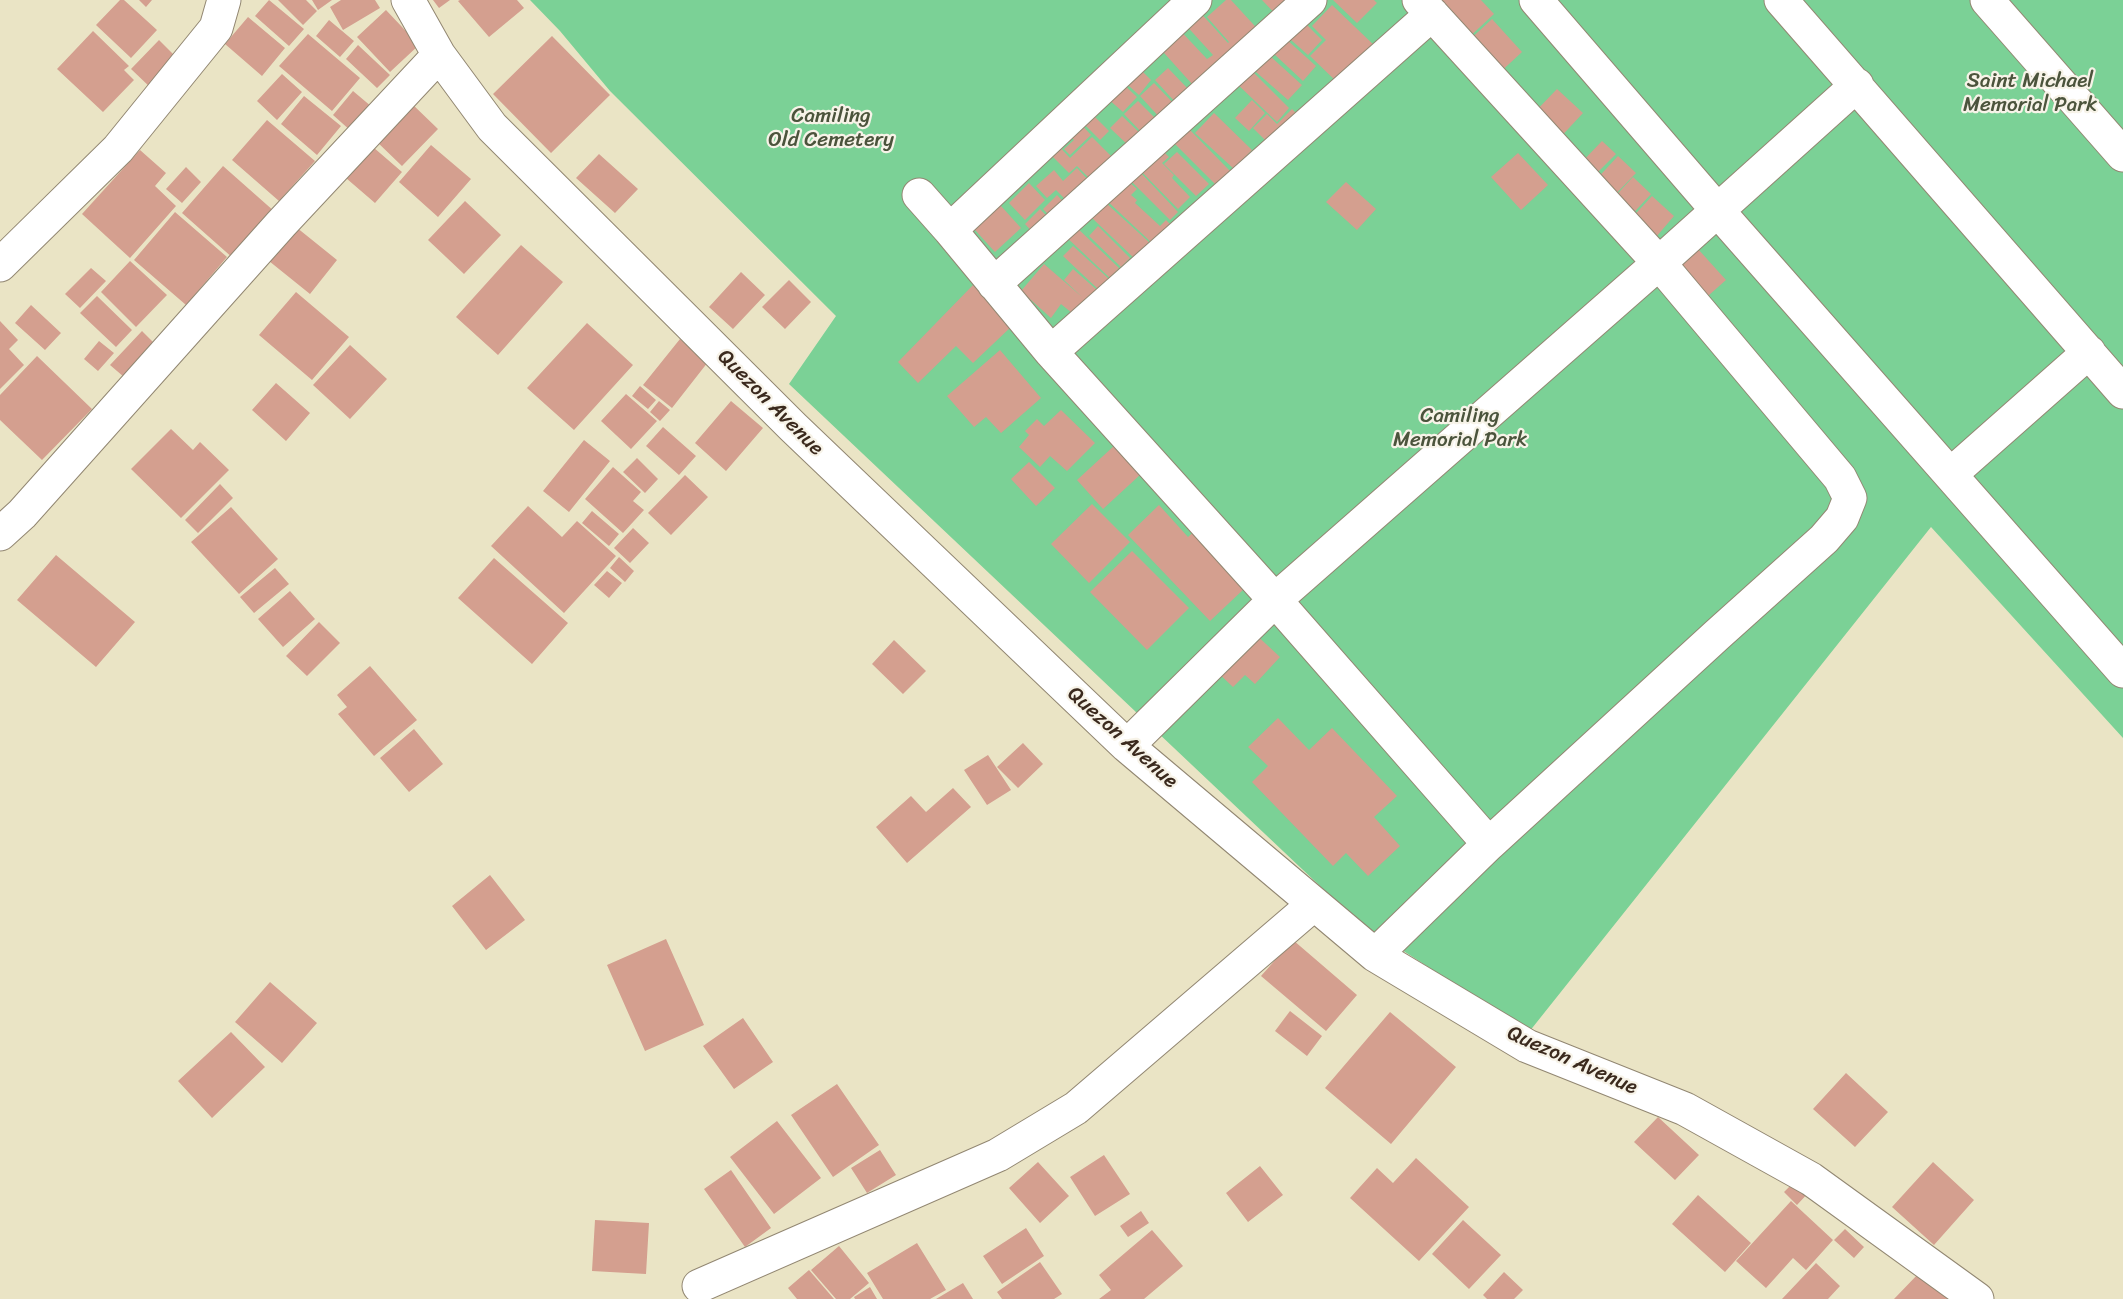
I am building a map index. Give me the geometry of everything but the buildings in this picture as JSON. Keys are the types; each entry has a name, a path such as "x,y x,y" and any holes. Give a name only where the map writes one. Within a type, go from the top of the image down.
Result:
{"street":[{"path":"0,265 118,149 216,28 224,0"},
{"name":"Quezon Avenue","path":"408,0 439,55 492,127 794,427 1127,746 1375,955 1527,1046 1685,1109 1811,1179 1977,1299"},
{"path":"950,230 1195,0"},
{"path":"994,284 1310,0"},
{"path":"1536,0 1718,211 2123,671"},
{"path":"1781,0 2123,392"},
{"path":"1988,0 2123,155"},
{"path":"1051,352 1426,7 1659,263 1840,478 1850,498 1842,518 1824,539 1489,844 1375,955"},
{"path":"0,534 22,514 281,224 439,55"},
{"path":"1127,746 1275,600 1718,211 1857,85"},
{"path":"919,195 1051,352 1275,600 1489,844"},
{"path":"1951,474 2089,352"},
{"path":"699,1286 998,1155 1076,1108 1314,904"}],"green space":[{"name":"Camiling Memorial Park","path":"530,0 2123,0 2123,738 1931,527 1529,1032 1357,921 789,384 836,316 610,91 560,31"}],"park label":[{"name":"Saint Michael Memorial Park","path":"2030,94"},
{"name":"Camiling Old Cemetery","path":"831,129"}]}
